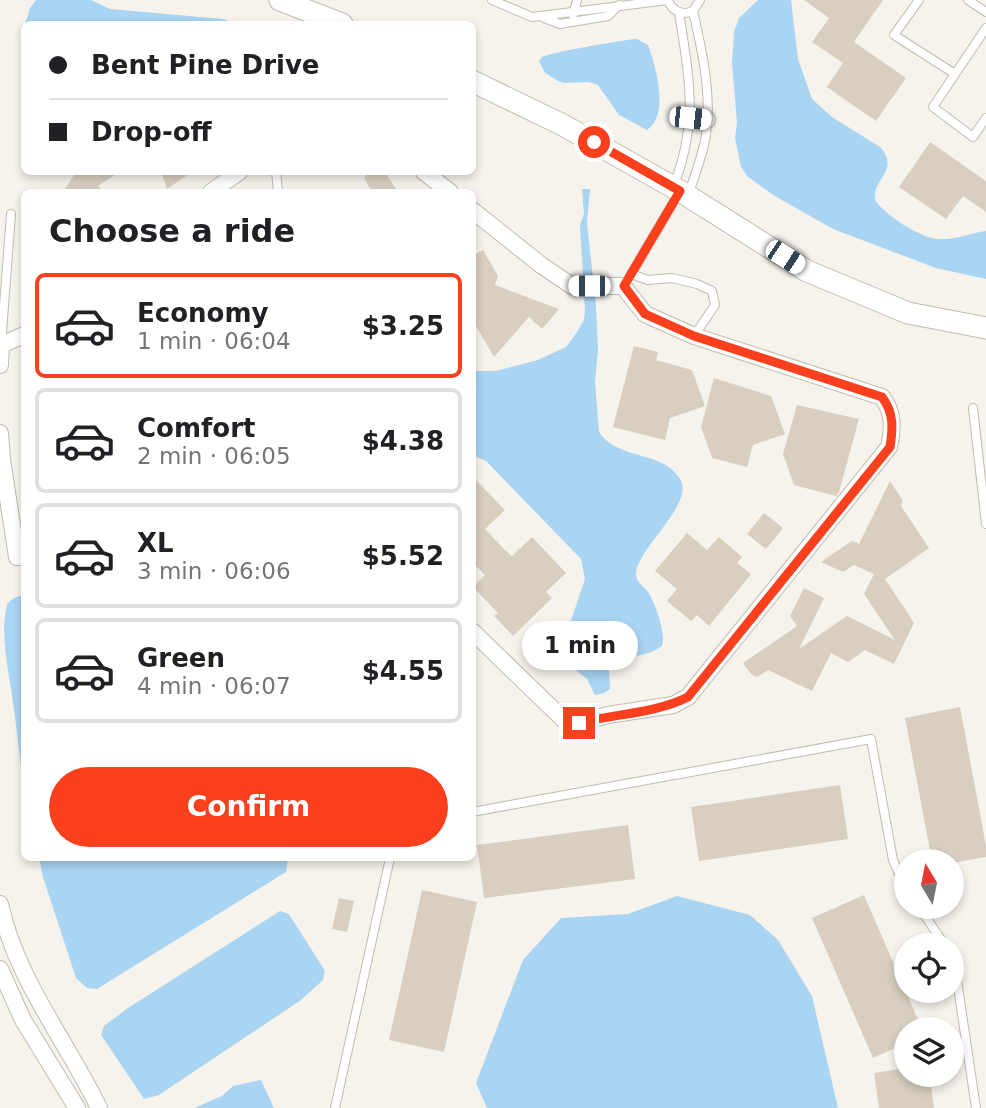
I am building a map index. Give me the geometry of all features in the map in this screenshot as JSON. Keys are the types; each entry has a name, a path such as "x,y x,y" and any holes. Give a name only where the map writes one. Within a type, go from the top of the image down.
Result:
{"street":[{"path":"280,0 307,18 324,21"},
{"path":"476,83 563,125 680,191 807,271 908,313 986,328"},
{"path":"215,189 236,175"},
{"path":"428,175 446,189"},
{"path":"476,213 572,286 606,286 627,280 645,314 694,336 882,397 892,416 890,447 688,697 673,705 608,715 579,723 564,720 476,635"},
{"path":"0,365 1,345 21,336"},
{"path":"0,433 17,557 21,556"},
{"path":"0,904 4,923 39,1004 99,1108"},
{"path":"0,969 23,1020 77,1108"}],"lane":[{"path":"492,0 532,17 542,17 560,24 574,17 608,16 613,4 668,0 670,6 679,12 693,10"},
{"path":"574,17 577,0"},
{"path":"694,336 715,305 712,292 697,284 672,278 627,280 700,157 698,119 705,65 693,10 699,0"},
{"path":"919,0 894,35 955,75"},
{"path":"968,0 986,12"},
{"path":"679,12 691,102 698,119 683,160 680,191"},
{"path":"986,28 933,107 973,137 986,118"},
{"path":"1,345 11,214"},
{"path":"973,408 986,519"},
{"path":"476,811 871,739 894,862"},
{"path":"335,1108 389,861"},
{"path":"960,1003 976,1108"}],"water":[{"path":"36,0 91,0 110,9 229,21 26,21"},
{"path":"758,0 791,0 798,59 812,99 832,117 880,147 886,156 887,169 877,187 876,202 904,225 929,237 949,239 986,231 986,279 936,268 833,229 773,195 747,176 741,167 735,138 737,123 732,64 734,32 739,18"},
{"path":"637,39 648,45 659,90 658,113 647,130 619,115 598,85 558,81 545,73 539,61 542,57 558,52"},
{"path":"582,189 590,189 587,222 596,306 598,350 595,382 599,432 616,447 663,463 680,479 683,489 673,513 646,550 636,573 637,580 650,595 662,627 662,646 614,663 609,667 610,689 595,695 587,679 573,668 563,655 564,641 585,579 581,559 486,461 476,456 476,371 496,371 538,360 566,347 584,320 580,225 584,214"},
{"path":"21,596 21,763 4,639 7,605"},
{"path":"40,861 288,861 286,872 97,989 87,988 76,978"},
{"path":"677,896 750,915 778,940 812,996 838,1108 487,1108 476,1083 523,960 561,918 628,914"},
{"path":"280,911 289,914 325,971 323,980 301,1000 159,1095 144,1099 101,1035 104,1026"},
{"path":"261,1080 274,1108 194,1108 222,1096 233,1086"}],"building":[{"path":"804,0 883,0 854,42 906,78 876,121 827,87 843,63 812,42 829,18"},
{"path":"930,142 986,181 986,212 963,196 946,219 899,187"},
{"path":"74,175 114,175 98,186 100,189 65,189"},
{"path":"162,175 188,175 167,189"},
{"path":"366,175 387,175 396,189 370,189 364,178"},
{"path":"483,250 498,276 495,285 559,309 542,329 529,317 494,357 476,326 476,254"},
{"path":"634,346 658,352 656,360 692,370 705,406 670,418 665,440 613,427"},
{"path":"714,378 771,396 785,434 753,445 747,467 712,458 701,427"},
{"path":"797,405 859,419 836,496 794,485 783,454"},
{"path":"476,480 505,510 485,529 504,549 512,556 532,537 566,573 546,592 552,598 513,636 494,616 498,613 476,590 476,584 485,575 476,566"},
{"path":"890,481 903,501 901,506 929,548 885,579 914,623 894,664 865,650 848,662 831,653 812,691 768,670 757,677 751,674 743,663 797,626 790,616 804,588 824,598 799,649 847,616 895,640 864,594 874,574 854,565 843,572 821,562 852,541 859,544"},
{"path":"764,513 783,528 766,549 747,534"},
{"path":"687,533 707,550 719,537 742,557 737,563 751,574 709,626 697,615 691,621 667,601 677,589 655,571"},
{"path":"960,707 986,857 964,861 964,849 930,849 905,718"},
{"path":"840,785 848,839 699,861 691,807"},
{"path":"628,825 635,879 484,898 477,845"},
{"path":"422,890 477,902 444,1052 389,1040"},
{"path":"864,895 894,964 894,1003 911,1003 917,1017 894,1017 894,1048 873,1058 812,918"},
{"path":"339,898 354,901 347,932 332,929"},
{"path":"894,1070 894,1087 931,1087 934,1108 879,1108 874,1073"}],"route":[{"path":"579,723 608,715 673,705 688,697 890,447 892,433 892,416 882,397 694,336 645,314 624,286 680,191 594,142"}]}
